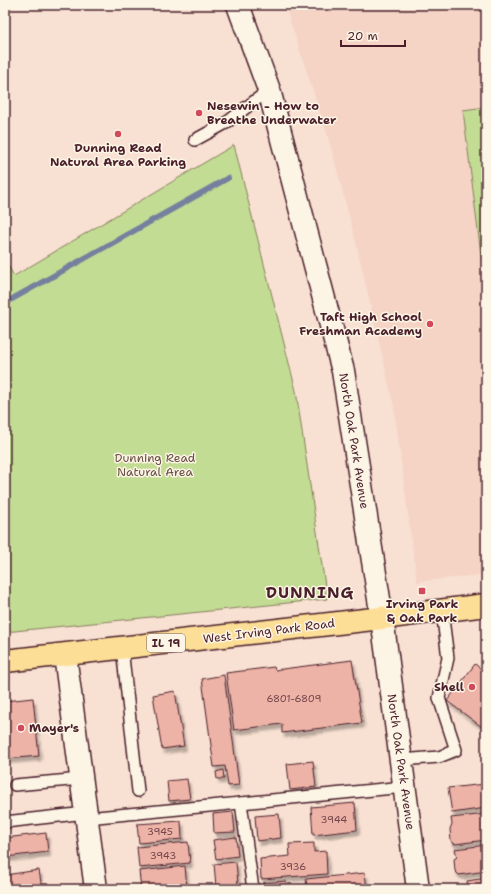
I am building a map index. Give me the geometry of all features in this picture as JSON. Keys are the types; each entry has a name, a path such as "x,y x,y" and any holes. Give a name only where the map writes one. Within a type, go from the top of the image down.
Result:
{"main road":[{"name":"West Irving Park Road","path":"5,661 486,605"}],"street":[{"name":"North Oak Park Avenue","path":"238,5 269,90 343,371 382,618 418,889"},
{"path":"65,655 96,889"}],"lane":[{"path":"195,140 226,123 269,90"},
{"path":"400,760 439,757 456,750 439,698 448,658 442,611"},
{"path":"122,648 138,791"},
{"path":"15,785 82,779"},
{"path":"5,822 241,803 404,787"},
{"path":"241,803 253,889"}],"shaded area":[{"name":"Taft High School Freshman Academy","path":"285,5 486,5 486,574 417,582 394,407 356,242 329,140"}],"green space":[{"path":"486,107 486,295 463,110"},
{"name":"Dunning Read Natural Area","path":"234,145 296,391 327,599 5,632 5,260 14,276"}],"building":[{"path":"352,660 362,723 282,733 282,724 234,730 226,673 274,667 275,670"},
{"name":"Shell","path":"475,664 486,673 486,730 447,701"},
{"path":"224,675 239,785 228,786 225,766 214,767 202,679"},
{"path":"175,691 184,746 162,749 153,695"},
{"name":"Mayer's","path":"33,698 39,756 5,759 5,701"},
{"path":"313,761 316,787 290,790 287,764"},
{"path":"223,770 224,779 217,779 216,772"},
{"path":"187,779 190,799 169,801 167,781"},
{"path":"486,784 486,808 452,813 448,788"},
{"path":"355,803 357,830 313,835 311,807"},
{"path":"233,812 235,832 214,833 213,814"},
{"path":"279,814 281,838 257,841 255,816"},
{"path":"486,814 486,840 455,844 451,841 451,818"},
{"path":"181,821 182,839 139,843 137,824"},
{"path":"46,833 48,852 5,857 5,838"},
{"path":"236,837 238,856 216,859 213,840"},
{"path":"188,842 190,863 139,868 137,847"},
{"path":"314,843 314,852 326,851 327,874 261,879 260,859 290,856 289,844"},
{"path":"486,845 486,871 459,875 455,871 454,859 457,857 455,849"},
{"path":"236,862 238,884 216,886 214,864"},
{"path":"185,866 187,888 141,889 139,871"},
{"path":"39,870 42,889 5,889 5,875"},
{"path":"365,873 367,889 307,889 306,879"},
{"path":"486,878 486,889 468,889 467,881"},
{"path":"286,881 287,889 264,889 263,883"}],"waterway":[{"path":"5,303 228,178"}],"place":[{"name":"Nesewin - How to Breathe Underwater","path":"199,113"},
{"name":"Dunning Read Natural Area Parking","path":"118,134"},
{"name":"Taft High School Freshman Academy","path":"430,324"},
{"name":"Irving Park & Oak Park","path":"422,591"},
{"name":"Shell","path":"472,687"},
{"name":"Mayer's","path":"21,728"}],"district":[{"name":"DUNNING","path":"310,592"}]}
